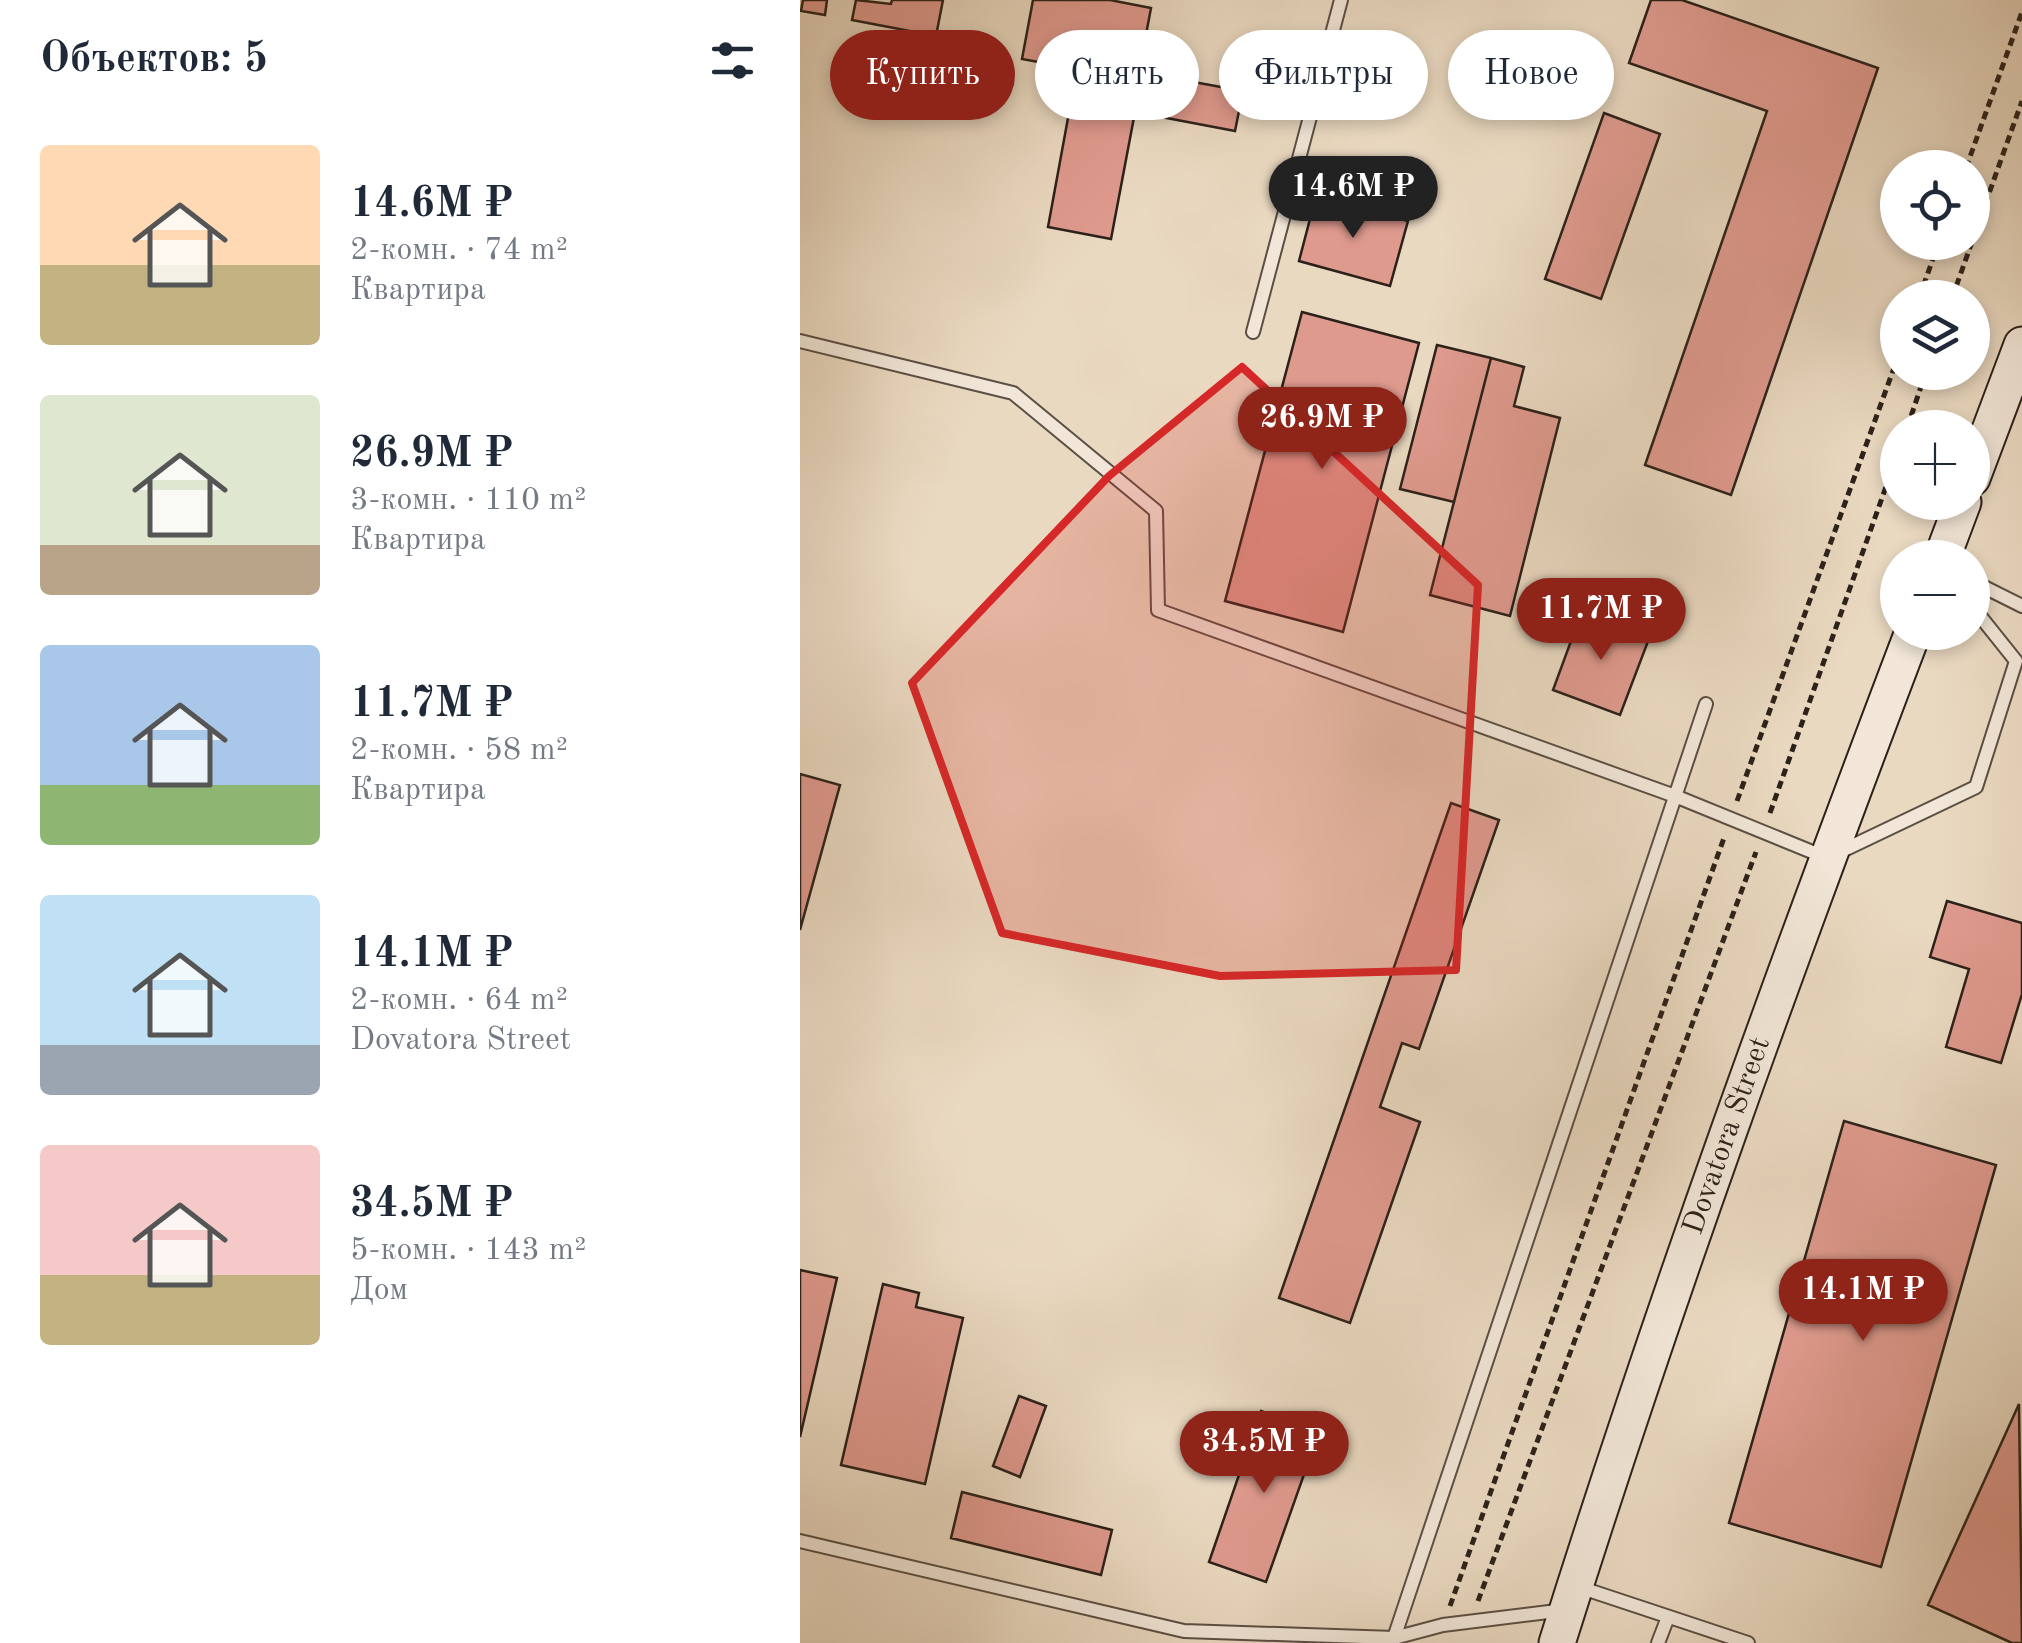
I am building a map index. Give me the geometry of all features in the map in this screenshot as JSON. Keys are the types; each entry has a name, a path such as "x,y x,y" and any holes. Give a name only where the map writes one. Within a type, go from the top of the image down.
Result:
{"main road":[{"path":"1990,430 2022,345"},
{"name":"Dovatora Street","path":"1567,1613 1653,1351 1827,858 1906,650"}],"lane":[{"path":"1253,332 1342,0"},
{"path":"800,341 1013,393 1156,511 1158,610 1675,796 1827,858 1976,786 2016,660 1990,628"},
{"path":"1990,590 2022,606"},
{"path":"1394,1638 1706,704"},
{"path":"800,1541 1184,1631 1394,1638 1443,1625 1567,1613 1668,1617 1748,1643"},
{"path":"1658,1643 1668,1617"}],"path":[{"path":"1972,150 2022,12"},
{"path":"1990,191 2022,100"},
{"path":"1443,1625 1886,390"},
{"path":"1471,1621 1764,830 1880,504"}],"highlighted area":[{"path":"1242,367 1478,585 1456,970 1220,976 1002,933 912,683 1109,476"}],"building":[{"path":"803,0 827,0 825,15 801,11"},
{"path":"856,0 891,4 892,0 943,0 937,30 904,30 852,20"},
{"path":"1033,0 1110,0 1151,8 1147,30 1035,30 1035,61 1022,59"},
{"path":"1651,0 1682,0 1878,68 1731,495 1645,465 1767,111 1629,63"},
{"path":"1199,83 1219,87 1219,120 1237,120 1235,131 1177,120 1199,120"},
{"path":"1614,117 1660,134 1601,299 1545,279 1602,120 1614,120"},
{"path":"1068,120 1133,120 1111,239 1048,227"},
{"path":"1316,196 1408,221 1390,286 1299,261"},
{"path":"1302,312 1419,343 1343,632 1225,601"},
{"path":"1437,345 1491,358 1454,502 1400,489"},
{"path":"1491,358 1524,367 1514,406 1560,418 1510,616 1430,595"},
{"path":"1582,611 1650,636 1620,715 1553,690"},
{"path":"800,774 840,785 800,930"},
{"path":"1451,803 1499,820 1419,1049 1402,1043 1380,1107 1420,1122 1350,1323 1279,1298"},
{"path":"1947,901 2022,923 2022,994 2001,1063 1946,1047 1969,969 1930,957"},
{"path":"1844,1121 1996,1165 1881,1567 1729,1523"},
{"path":"800,1270 837,1278 800,1437"},
{"path":"883,1284 919,1293 916,1307 963,1318 925,1484 841,1465"},
{"path":"1019,1396 1046,1406 1020,1477 993,1466"},
{"path":"2019,1404 2022,1643 2012,1643 1928,1605"},
{"path":"1261,1411 1319,1432 1266,1582 1209,1562"},
{"path":"962,1492 1112,1530 1101,1575 951,1538"}]}
